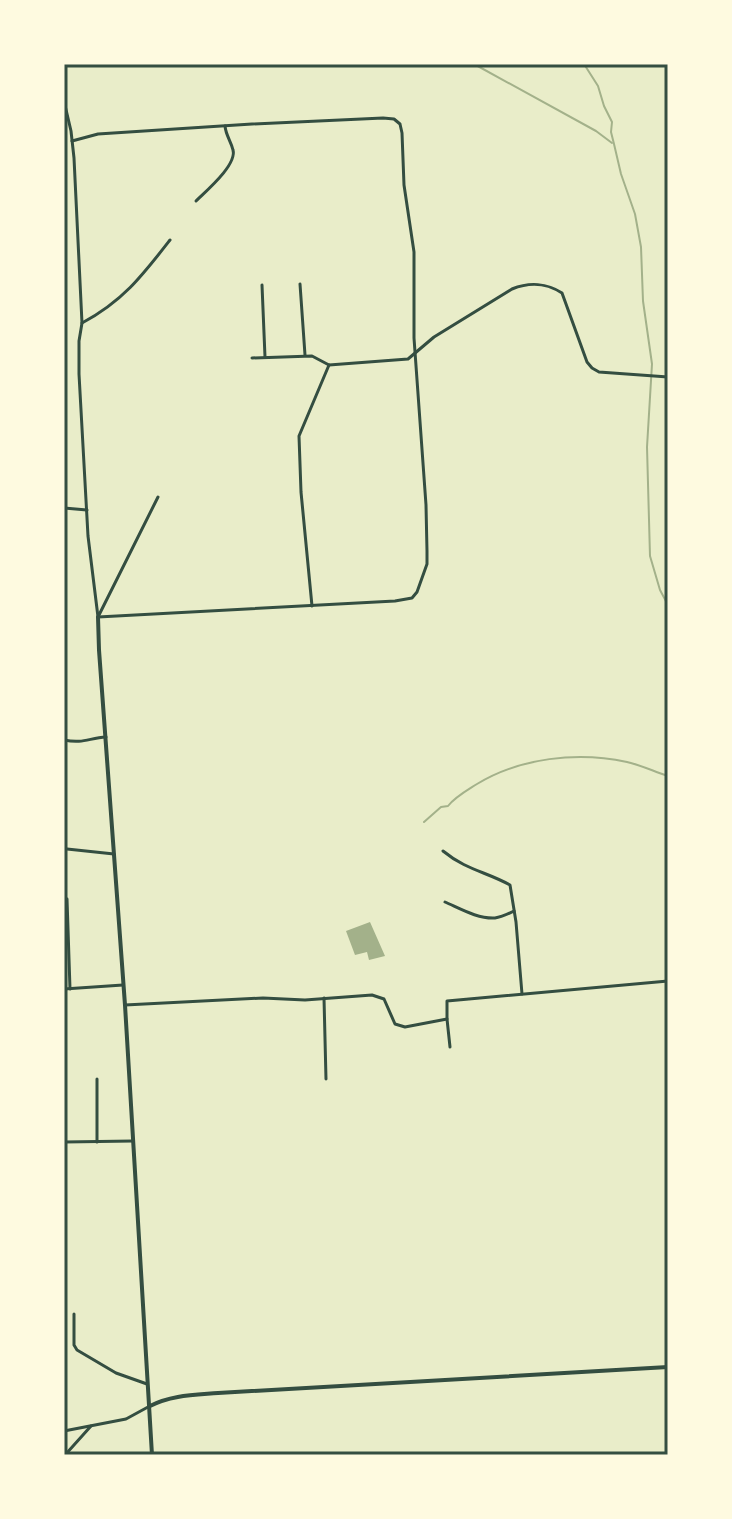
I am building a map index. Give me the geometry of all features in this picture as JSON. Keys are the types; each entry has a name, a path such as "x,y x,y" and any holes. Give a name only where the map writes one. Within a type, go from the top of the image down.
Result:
{"street":[{"path":"64,101 72,141 82,323 79,374 88,536 98,617 152,1455"},
{"path":"72,141 98,134 394,119 400,124 402,133 404,185 414,252 414,338 427,564 412,598 98,617"},
{"path":"196,201 224,173 233,159 225,126"},
{"path":"82,323 124,296 170,240"},
{"path":"300,284 305,355"},
{"path":"252,358 305,355 329,365 408,359 434,337 512,289 532,284 562,293 574,330 592,368 599,372 668,377"},
{"path":"262,285 265,357"},
{"path":"312,606 299,436 329,365"},
{"path":"98,617 158,497"},
{"path":"64,508 87,510"},
{"path":"64,740 79,743 106,737"},
{"path":"67,849 114,854"},
{"path":"443,851 469,869 507,883 511,888 522,994"},
{"path":"67,899 70,989"},
{"path":"445,902 474,915 493,918 514,911"},
{"path":"450,1047 447,1001 668,981"},
{"path":"64,989 123,985"},
{"path":"125,1005 372,995 379,996 387,1004 392,1020 399,1026 447,1019"},
{"path":"324,998 326,1079"},
{"path":"97,1079 97,1142"},
{"path":"64,1142 133,1141"},
{"path":"74,1314 74,1345 77,1350 116,1373 147,1384"},
{"path":"64,1431 126,1419 162,1399 174,1397 668,1367"},
{"path":"65,1455 91,1426"}],"shaded area":[{"path":"370,922 385,956 369,960 367,952 355,955 346,931"}],"waterway":[{"path":"474,64 596,131 612,143"},
{"path":"584,64 598,86 612,122 611,132 635,214 641,247 643,301 652,364 647,447 650,556 668,605"},
{"path":"424,822 441,807 448,806 457,797 494,775 549,759 608,759 632,763 668,776"}]}
